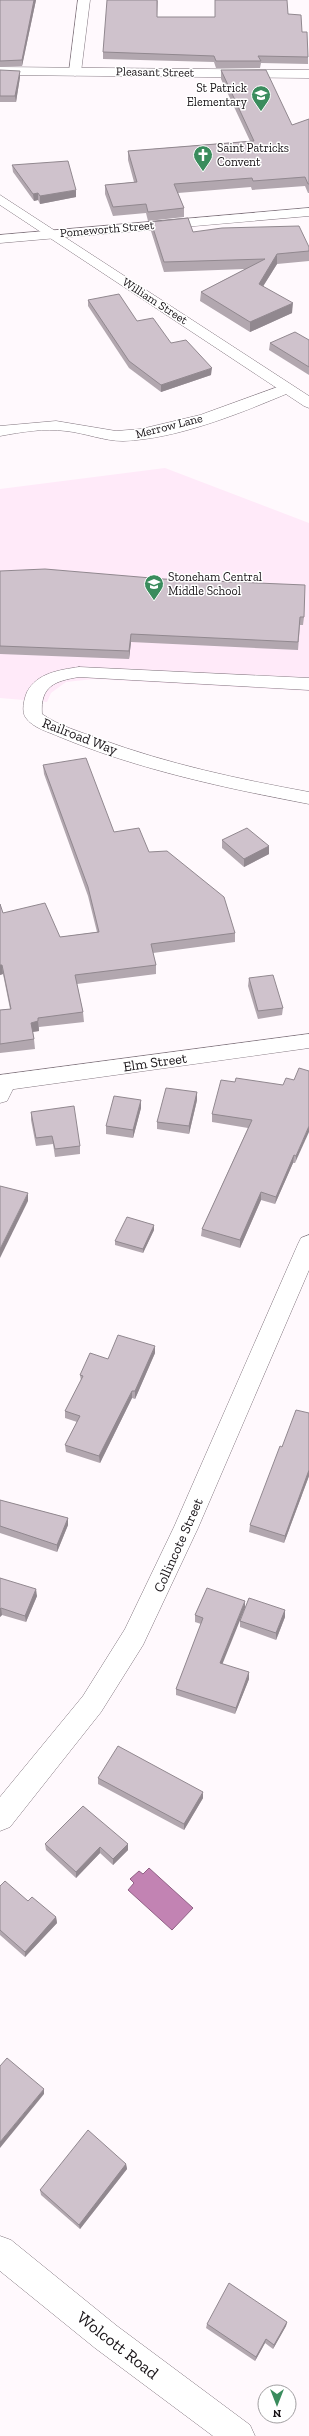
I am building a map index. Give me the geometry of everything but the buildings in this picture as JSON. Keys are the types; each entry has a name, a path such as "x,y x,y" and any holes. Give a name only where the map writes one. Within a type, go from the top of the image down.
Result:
{"street":[{"path":"75,72 84,0"},
{"name":"Pleasant Street","path":"0,71 309,74"},
{"name":"William Street","path":"0,199 309,403"},
{"name":"Pomeworth Street","path":"0,239 52,233 309,212"},
{"name":"Merrow Lane","path":"0,430 55,425 108,435 136,435 219,413 286,389"},
{"name":"Railroad Way","path":"309,684 79,672 63,674 44,682 36,690 32,704 33,716 43,723 114,750 205,777 309,798"},
{"name":"Elm Street","path":"2,1087 309,1041"},
{"name":"Collincote Street","path":"0,1818 92,1704 138,1631 186,1528 309,1244"},
{"name":"Wolcott Road","path":"0,2251 106,2337 240,2436"}],"shaded area":[{"name":"Stoneham Central Middle School","path":"165,468 309,523 309,691 94,679 66,682 51,693 47,702 0,698 0,489"},
{"path":"149,1868 193,1908 172,1930 128,1890 134,1883 130,1879 139,1871 143,1874"}],"place":[{"name":"St Patrick Elementary","path":"261,112"},
{"name":"Saint Patricks Convent","path":"203,172"},
{"name":"Stoneham Central Middle School","path":"154,601"}]}
